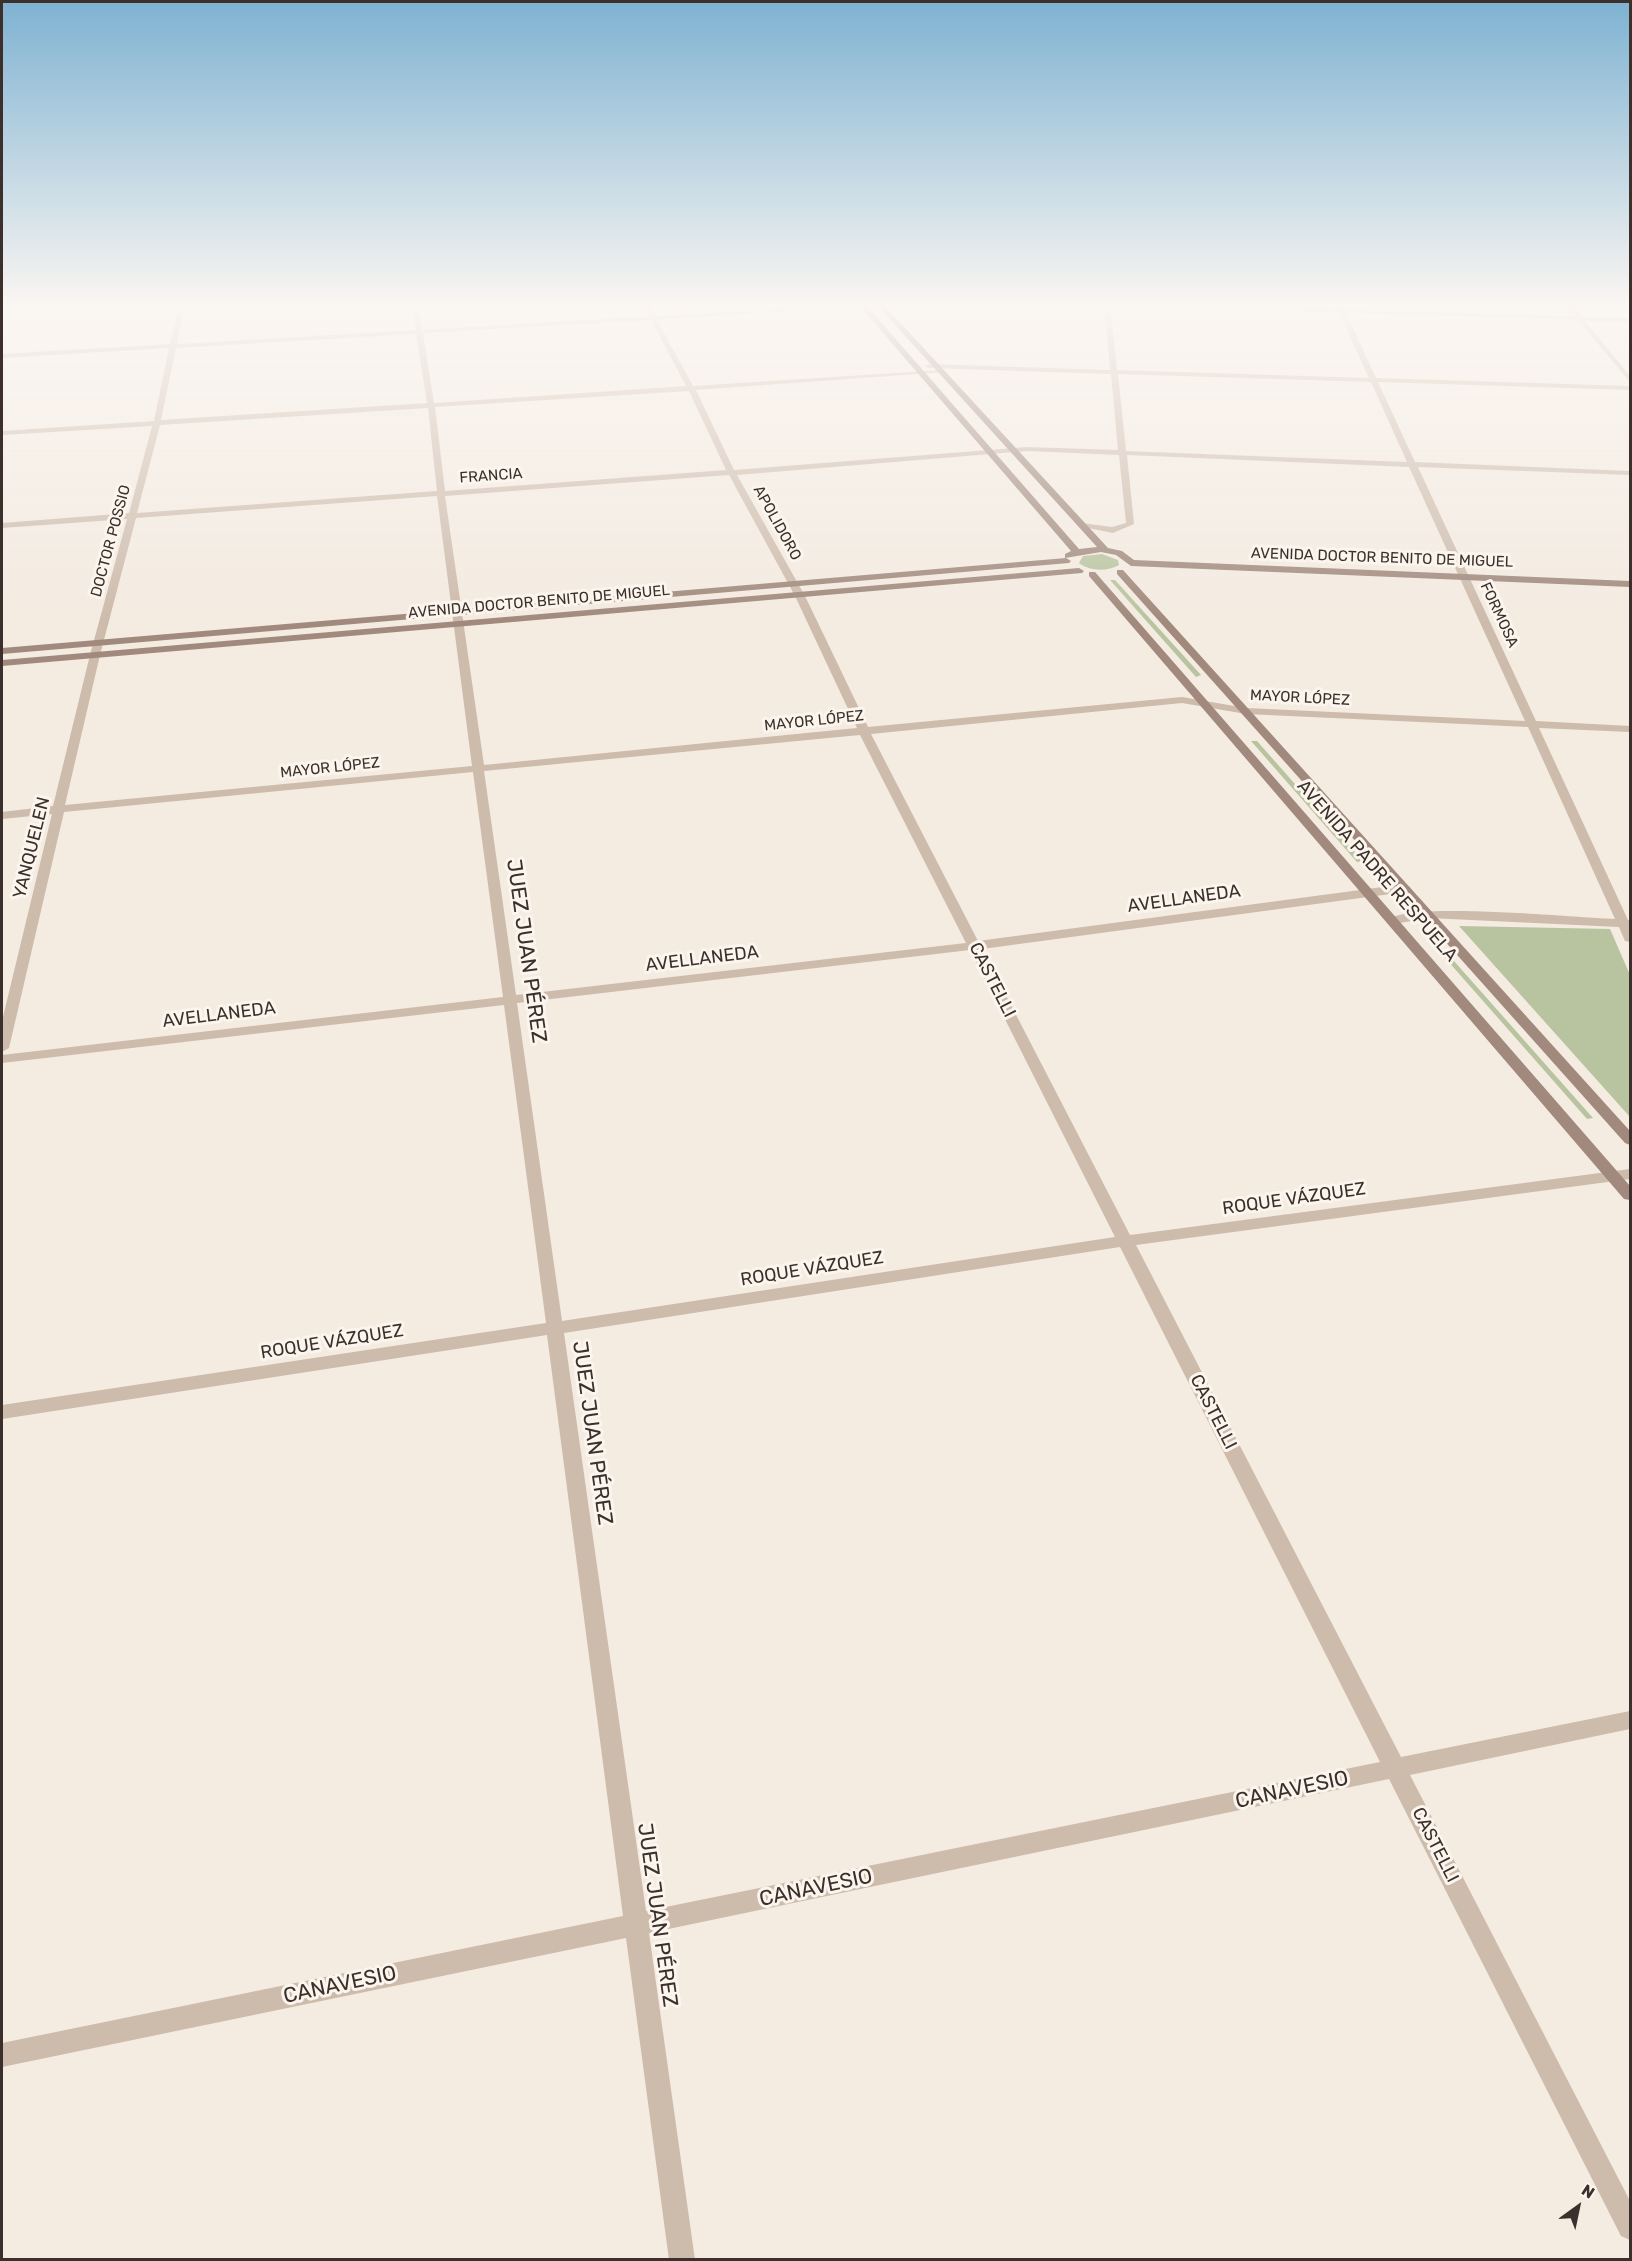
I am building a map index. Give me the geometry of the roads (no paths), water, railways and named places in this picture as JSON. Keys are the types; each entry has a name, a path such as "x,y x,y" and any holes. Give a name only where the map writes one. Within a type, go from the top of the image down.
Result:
{"main road":[{"path":"952,411 1077,552"},
{"path":"975,411 1105,550"},
{"path":"1105,550 1123,555 1131,562 1127,570 1092,574 1069,566 1066,561 1067,557 1077,552 1105,550"},
{"name":"AVENIDA DOCTOR BENITO DE MIGUEL","path":"798,590 1066,561"},
{"name":"AVENIDA DOCTOR BENITO DE MIGUEL","path":"1131,562 1630,584"},
{"name":"AVENIDA DOCTOR BENITO DE MIGUEL","path":"2,663 97,649 458,618 798,590 1079,571"},
{"name":"AVENIDA PADRE RESPUELA","path":"1120,572 1630,1140"},
{"name":"AVENIDA PADRE RESPUELA","path":"1092,574 1370,893 1623,1175 1630,1195"},
{"name":"AVENIDA DOCTOR BENITO DE MIGUEL","path":"2,651 97,649"}],"street":[{"name":"DOCTOR POSSIO","path":"97,649 159,411"},
{"path":"2,433 337,411"},
{"name":"JUEZ JUAN PÉREZ","path":"432,411 478,769 682,2259"},
{"name":"APOLIDORO","path":"702,411 731,472 798,590"},
{"path":"1082,526 1113,530 1130,524 1117,411"},
{"name":"FORMOSA","path":"1388,411 1627,924 1630,938"},
{"name":"FRANCIA","path":"2,525 1011,450 1630,474"},
{"name":"CASTELLI","path":"798,590 864,731 1630,2227"},
{"name":"YANQUELEN","path":"2,1048 97,649"},
{"name":"MAYOR LÓPEZ","path":"2,816 1182,700 1246,711 1630,729"},
{"name":"AVELLANEDA","path":"2,1059 974,946 1405,888"},
{"path":"1394,920 1429,914 1627,924"},
{"name":"ROQUE VÁZQUEZ","path":"2,1413 1125,1241 1623,1175"},
{"name":"CANAVESIO","path":"2,2055 1630,1720"}]}
